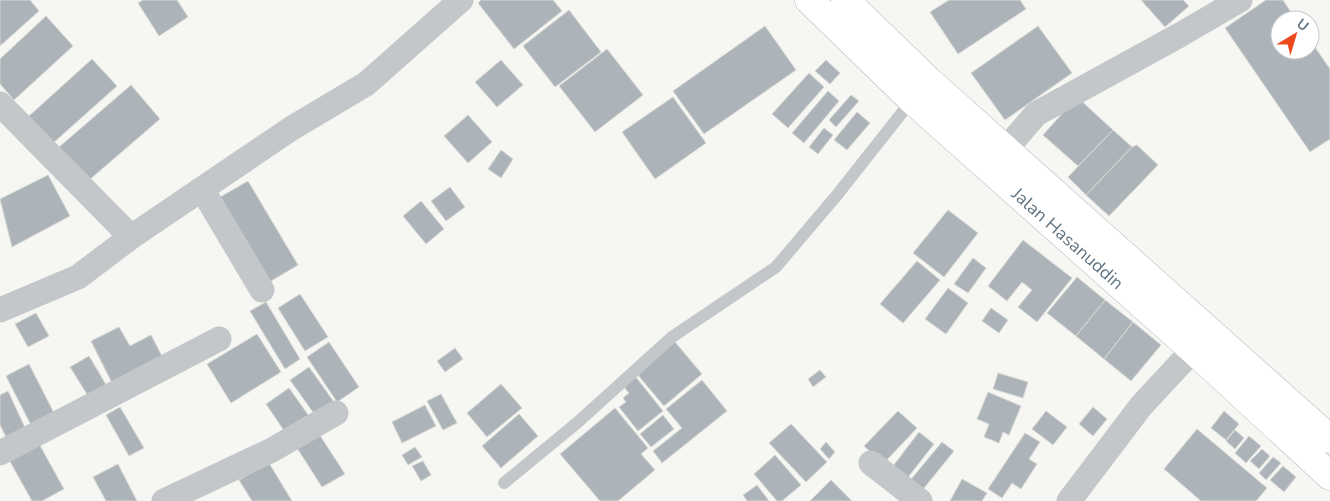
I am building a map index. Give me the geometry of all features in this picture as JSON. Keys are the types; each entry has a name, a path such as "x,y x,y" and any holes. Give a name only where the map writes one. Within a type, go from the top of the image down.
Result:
{"street":[{"path":"0,310 78,277 131,237 292,128 366,84 461,0"},
{"name":"Jalan Hasanuddin","path":"809,0 912,100 997,159 1330,439"},
{"name":"Jalan Hasanuddin","path":"845,0 929,81 997,159 1193,350 1330,476"},
{"path":"997,159 1036,114 1240,0"},
{"path":"0,104 131,237"},
{"path":"202,189 262,290"},
{"path":"0,454 220,339"},
{"path":"1070,501 1141,406 1193,350"},
{"path":"164,501 272,450 336,414"},
{"path":"871,463 920,501"}],"lane":[{"path":"504,484 578,422 672,337 776,267 837,195 912,100"}],"building":[{"path":"0,0 30,0 39,11 0,46"},
{"path":"143,0 177,0 188,17 159,36 138,3"},
{"path":"481,0 553,0 562,11 514,49 478,3"},
{"path":"949,0 1020,0 1026,9 958,54 930,12"},
{"path":"1141,0 1183,0 1189,6 1165,27"},
{"path":"1266,0 1283,0 1290,10 1270,10 1270,60 1320,60 1320,54 1330,69 1330,139 1310,152 1225,28"},
{"path":"569,10 601,52 555,87 523,46"},
{"path":"46,16 73,46 14,100 0,84 0,59"},
{"path":"765,26 796,70 704,134 673,91"},
{"path":"1038,26 1072,73 1005,120 971,73"},
{"path":"607,49 643,95 595,132 559,86"},
{"path":"92,59 117,86 52,144 28,117"},
{"path":"501,60 523,85 497,107 475,82"},
{"path":"826,60 840,73 830,84 815,71"},
{"path":"809,73 824,87 788,128 772,114"},
{"path":"131,85 160,119 88,181 58,148"},
{"path":"828,91 839,101 804,143 792,133"},
{"path":"851,95 859,101 836,127 829,120"},
{"path":"673,97 706,143 655,179 622,132"},
{"path":"1077,97 1113,130 1078,166 1043,135"},
{"path":"857,112 870,123 847,150 834,140"},
{"path":"468,115 492,142 468,163 444,136"},
{"path":"824,128 833,135 818,154 809,147"},
{"path":"1113,130 1132,147 1086,195 1068,177"},
{"path":"1137,145 1158,165 1109,216 1086,195 1132,147"},
{"path":"501,150 513,159 501,178 488,169"},
{"path":"48,175 70,216 12,247 0,199"},
{"path":"248,181 298,265 266,284 215,200"},
{"path":"450,187 465,207 446,221 431,201"},
{"path":"421,201 444,229 426,244 403,216"},
{"path":"948,210 978,233 944,277 913,253"},
{"path":"1023,240 1072,278 1037,322 1018,307 1032,290 1022,282 1007,301 988,286"},
{"path":"973,258 986,268 968,293 954,284"},
{"path":"917,261 940,280 903,323 880,304"},
{"path":"1077,277 1105,300 1076,336 1047,313"},
{"path":"948,288 968,303 946,334 925,319"},
{"path":"300,294 328,337 305,351 278,308"},
{"path":"1105,300 1133,322 1104,359 1076,336"},
{"path":"266,302 300,359 285,369 250,311"},
{"path":"991,308 1008,320 999,333 982,321"},
{"path":"36,313 49,336 28,347 15,324"},
{"path":"1133,322 1161,345 1131,381 1104,359"},
{"path":"119,327 130,346 151,335 163,358 112,383 91,341"},
{"path":"257,334 281,372 231,403 207,364"},
{"path":"329,342 359,387 337,402 307,357"},
{"path":"675,342 702,374 664,406 637,374"},
{"path":"455,348 463,359 445,372 437,361"},
{"path":"89,356 108,388 90,399 70,367"},
{"path":"29,364 55,415 32,427 6,376"},
{"path":"309,367 334,402 315,415 290,380"},
{"path":"820,370 826,377 813,387 808,379"},
{"path":"998,373 1028,382 1023,398 993,389"},
{"path":"635,376 663,411 638,431 619,407 626,402 623,398 629,393 623,386"},
{"path":"702,380 727,411 662,463 653,451 682,428 666,409"},
{"path":"501,384 522,408 487,437 467,413"},
{"path":"289,388 309,416 285,432 266,404"},
{"path":"8,391 27,432 8,441 0,425 0,395"},
{"path":"988,392 1021,406 1009,435 1003,432 999,443 984,437 989,424 977,419"},
{"path":"441,394 457,423 443,430 427,401"},
{"path":"425,405 436,426 402,443 392,422"},
{"path":"120,407 144,448 129,456 106,415"},
{"path":"1093,407 1107,419 1093,436 1079,424"},
{"path":"615,408 648,448 641,454 655,470 618,501 600,501 560,454"},
{"path":"898,411 917,428 883,464 864,446"},
{"path":"1046,411 1067,427 1053,445 1032,429"},
{"path":"1224,411 1239,424 1226,440 1211,428"},
{"path":"519,414 538,436 501,468 482,446"},
{"path":"663,415 674,429 651,447 640,434"},
{"path":"791,424 827,462 806,482 769,443"},
{"path":"1197,429 1267,488 1256,501 1201,501 1164,469"},
{"path":"1235,430 1244,438 1235,449 1226,441"},
{"path":"919,432 934,444 905,481 890,470"},
{"path":"1025,433 1040,442 1029,459 1037,464 1021,489 1012,483 1002,498 988,489"},
{"path":"319,434 345,474 322,487 297,448"},
{"path":"1249,436 1261,446 1246,463 1235,453"},
{"path":"38,442 64,489 42,501 32,501 8,458"},
{"path":"826,442 835,452 829,459 820,449"},
{"path":"942,442 954,451 920,493 908,483"},
{"path":"415,447 422,457 408,465 402,455"},
{"path":"1262,449 1270,456 1259,469 1250,461"},
{"path":"775,455 801,485 782,501 777,501 754,474"},
{"path":"1273,457 1281,463 1266,480 1259,473"},
{"path":"423,461 431,475 421,481 412,466"},
{"path":"269,463 292,501 252,501 239,480"},
{"path":"118,464 137,501 106,501 93,477"},
{"path":"1283,466 1296,477 1284,492 1270,480"},
{"path":"962,479 987,493 982,501 950,501"},
{"path":"831,480 852,501 810,501"},
{"path":"757,485 769,501 747,501 743,495"}]}
